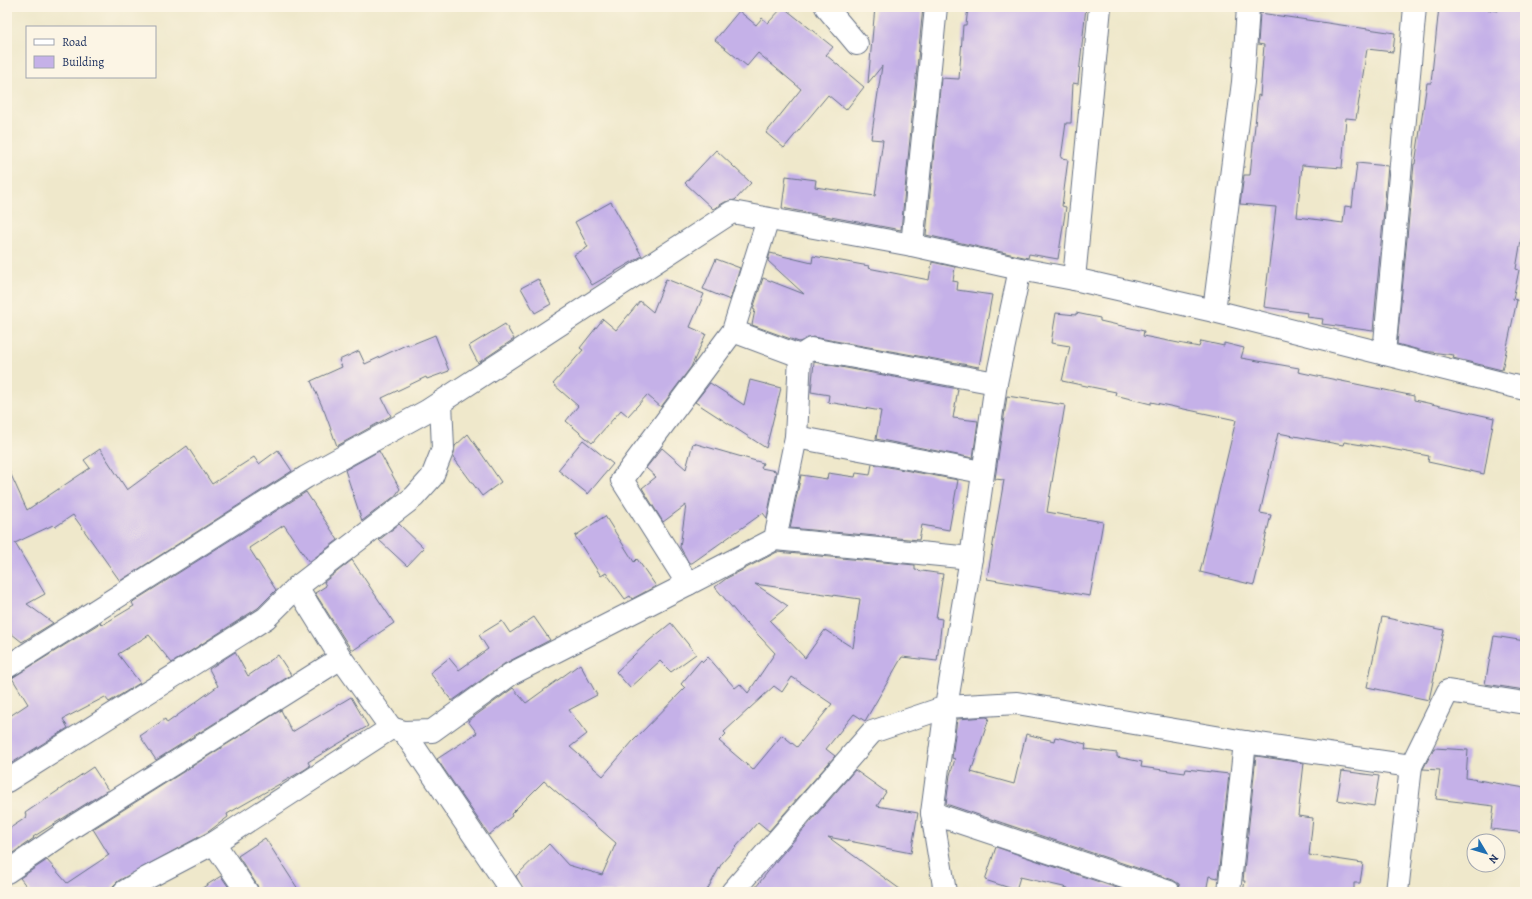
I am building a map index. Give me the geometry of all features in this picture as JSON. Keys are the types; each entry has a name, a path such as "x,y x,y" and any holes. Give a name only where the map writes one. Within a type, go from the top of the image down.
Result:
{"street":[{"path":"826,7 857,44"},
{"path":"912,245 936,7"},
{"path":"1074,279 1100,7"},
{"path":"1214,311 1243,82 1248,7"},
{"path":"1384,354 1416,7"},
{"path":"7,667 306,477 440,402 732,212 768,220 912,245 1020,269 1074,279 1214,311 1525,389"},
{"path":"688,584 622,480 733,331 768,220"},
{"path":"945,892 932,813 946,707 971,558 982,472 996,383 1020,269"},
{"path":"733,331 800,356"},
{"path":"800,356 811,349 996,383"},
{"path":"775,539 796,437 800,356"},
{"path":"7,780 266,618 297,587 414,497 432,477 443,449 440,402"},
{"path":"796,437 982,472"},
{"path":"124,892 146,878 214,843 397,730 432,730 511,674 775,539 971,558"},
{"path":"297,587 341,658 397,730 512,892"},
{"path":"7,872 76,825 341,658"},
{"path":"1397,892 1410,766 1448,691 1525,703"},
{"path":"742,889 872,732 946,707 1017,703 1245,742 1410,766"},
{"path":"1229,892 1245,742"},
{"path":"932,813 1169,892"},
{"path":"214,843 247,892"}],"building":[{"path":"783,7 833,47 826,55 864,87 846,110 828,95 784,148 766,133 801,89 758,53 747,66 715,40 739,11 756,25 762,18 768,23"},
{"path":"875,7 923,7 901,230 782,208 786,176 816,180 815,187 875,196 883,140 871,139 882,66 868,83"},
{"path":"968,7 1086,7 1078,84 1073,83 1071,123 1066,123 1061,158 1068,159 1062,206 1066,207 1058,259 1029,254 1028,258 926,235 941,78 959,79 963,25 966,25"},
{"path":"1439,7 1470,7 1498,11 1498,7 1525,7 1525,229 1523,229 1516,269 1519,270 1513,299 1517,300 1502,370 1453,358 1454,355 1423,351 1397,344 1414,164 1427,83 1431,83"},
{"path":"1260,13 1395,33 1393,52 1367,49 1356,119 1346,118 1342,168 1302,165 1297,217 1343,223 1345,206 1352,207 1357,163 1388,166 1373,331 1322,324 1323,319 1307,317 1308,313 1264,307 1276,207 1240,204 1244,175 1250,175 1258,95 1260,96 1264,45 1258,44"},
{"path":"716,150 751,183 735,200 725,202 713,209 685,183"},
{"path":"611,202 642,256 592,285 574,255 588,247 575,222"},
{"path":"770,253 812,263 813,256 869,266 868,268 929,280 932,262 955,267 953,281 958,282 957,290 992,295 979,367 813,337 799,342 752,325 755,310 753,309 763,278 804,294 768,261"},
{"path":"716,259 740,268 730,300 703,289"},
{"path":"538,279 551,304 535,313 521,288"},
{"path":"666,279 704,294 690,327 706,334 691,367 661,407 647,395 628,416 621,410 592,443 566,421 578,406 553,384 583,350 580,348 603,319 616,330 640,301 653,312"},
{"path":"1056,313 1076,315 1076,313 1100,318 1100,321 1144,331 1143,336 1199,347 1201,341 1224,346 1224,343 1244,348 1241,358 1299,368 1298,372 1414,396 1414,400 1494,418 1484,474 1428,462 1429,456 1369,445 1344,442 1343,445 1278,433 1260,513 1271,515 1254,585 1200,572 1236,420 1151,402 1151,404 1115,395 1116,392 1062,381 1070,346 1051,343"},
{"path":"505,324 514,339 478,363 469,346"},
{"path":"435,335 449,371 427,379 426,377 382,398 391,416 337,446 311,381 342,367 339,360 359,351 365,364 408,344 408,346"},
{"path":"814,362 958,389 953,418 978,421 973,458 876,439 881,411 828,402 829,395 811,392"},
{"path":"750,380 781,388 766,448 695,402 710,383 744,405"},
{"path":"1007,396 1065,405 1047,512 1103,522 1090,596 987,579 1004,480 995,479"},
{"path":"468,434 501,482 482,496 453,457 455,446"},
{"path":"583,440 613,464 588,494 558,470"},
{"path":"693,443 763,463 761,468 776,471 767,518 763,513 692,563 689,563 680,547 686,505 663,522 642,488 656,477 646,468 662,448 686,469"},
{"path":"187,446 212,484 254,457 259,464 278,450 292,471 120,581 73,515 55,527 53,525 15,543 45,594 27,604 53,623 22,642 7,630 7,466 27,510 90,468 84,460 100,449 127,490"},
{"path":"379,451 400,489 395,496 362,521 345,470"},
{"path":"872,464 958,480 949,530 922,525 919,540 790,528 801,475 827,479 828,473 855,477 856,473 870,475"},
{"path":"306,492 338,540 309,562 284,525 249,548 276,590 258,608 172,663 149,635 118,654 140,683 109,702 105,697 63,719 68,728 7,766 7,718 28,704 12,678 100,623 102,625 134,606 132,603 134,601"},
{"path":"605,516 634,562 637,559 656,586 632,599 630,596 625,599 606,573 601,576 575,536"},
{"path":"399,524 424,548 407,566 379,540"},
{"path":"777,552 915,565 915,570 943,574 936,618 942,619 937,661 902,657 865,721 854,714 826,749 835,756 769,831 758,822 722,863 706,892 524,892 516,876 549,844 568,865 602,875 616,843 544,781 511,814 512,816 489,835 437,759 477,733 468,721 513,688 526,703 580,664 597,695 569,710 587,734 570,747 603,776 633,741 685,688 681,684 701,660 703,662 708,657 735,688 740,684 748,693 775,653 746,622 745,623 715,587 727,578","holes":["755,584 860,599 853,648 825,630 805,658 770,621 788,606","792,677 832,704 797,747 782,735 753,770 719,741 726,734 724,732 774,686 782,692"]},
{"path":"352,560 394,623 352,651 315,593 326,586 324,582"},
{"path":"534,617 550,640 504,664 452,701 430,673 449,658 459,670 488,649 479,635 502,621 510,633"},
{"path":"1382,617 1444,630 1429,700 1367,687"},
{"path":"671,623 696,654 671,672 660,661 630,688 616,672 650,640"},
{"path":"1494,636 1525,641 1525,690 1485,684"},
{"path":"235,652 248,676 278,655 291,675 156,760 140,736 165,719 167,723 218,686 209,669"},
{"path":"351,697 368,726 308,762 310,766 304,770 227,814 228,817 208,832 118,881 113,886 112,892 31,892 20,878 47,860 67,883 109,855 93,829 281,710 292,732"},
{"path":"989,718 971,772 1014,784 1026,734 1054,741 1055,737 1086,744 1085,749 1117,753 1117,757 1142,762 1141,767 1185,773 1186,769 1229,774 1218,878 1209,876 1206,892 1181,892 1179,884 1173,880 946,804 950,775 955,759 952,758 957,719"},
{"path":"1434,748 1468,750 1466,778 1525,788 1525,833 1491,829 1494,806 1436,799 1440,770 1423,769"},
{"path":"1256,756 1304,763 1298,816 1313,818 1309,855 1363,863 1360,883 1354,883 1354,892 1243,892"},
{"path":"93,767 108,790 33,837 34,838 7,857 7,830 27,817 25,813"},
{"path":"855,770 886,792 877,806 918,813 911,853 828,837 904,892 752,892 778,859"},
{"path":"1342,771 1379,776 1374,806 1337,800"},
{"path":"265,838 300,892 259,892 257,885 238,856"},
{"path":"996,847 1129,892 1068,892 1068,888 1020,877 1016,890 985,880"},
{"path":"221,876 232,892 196,892"}]}
